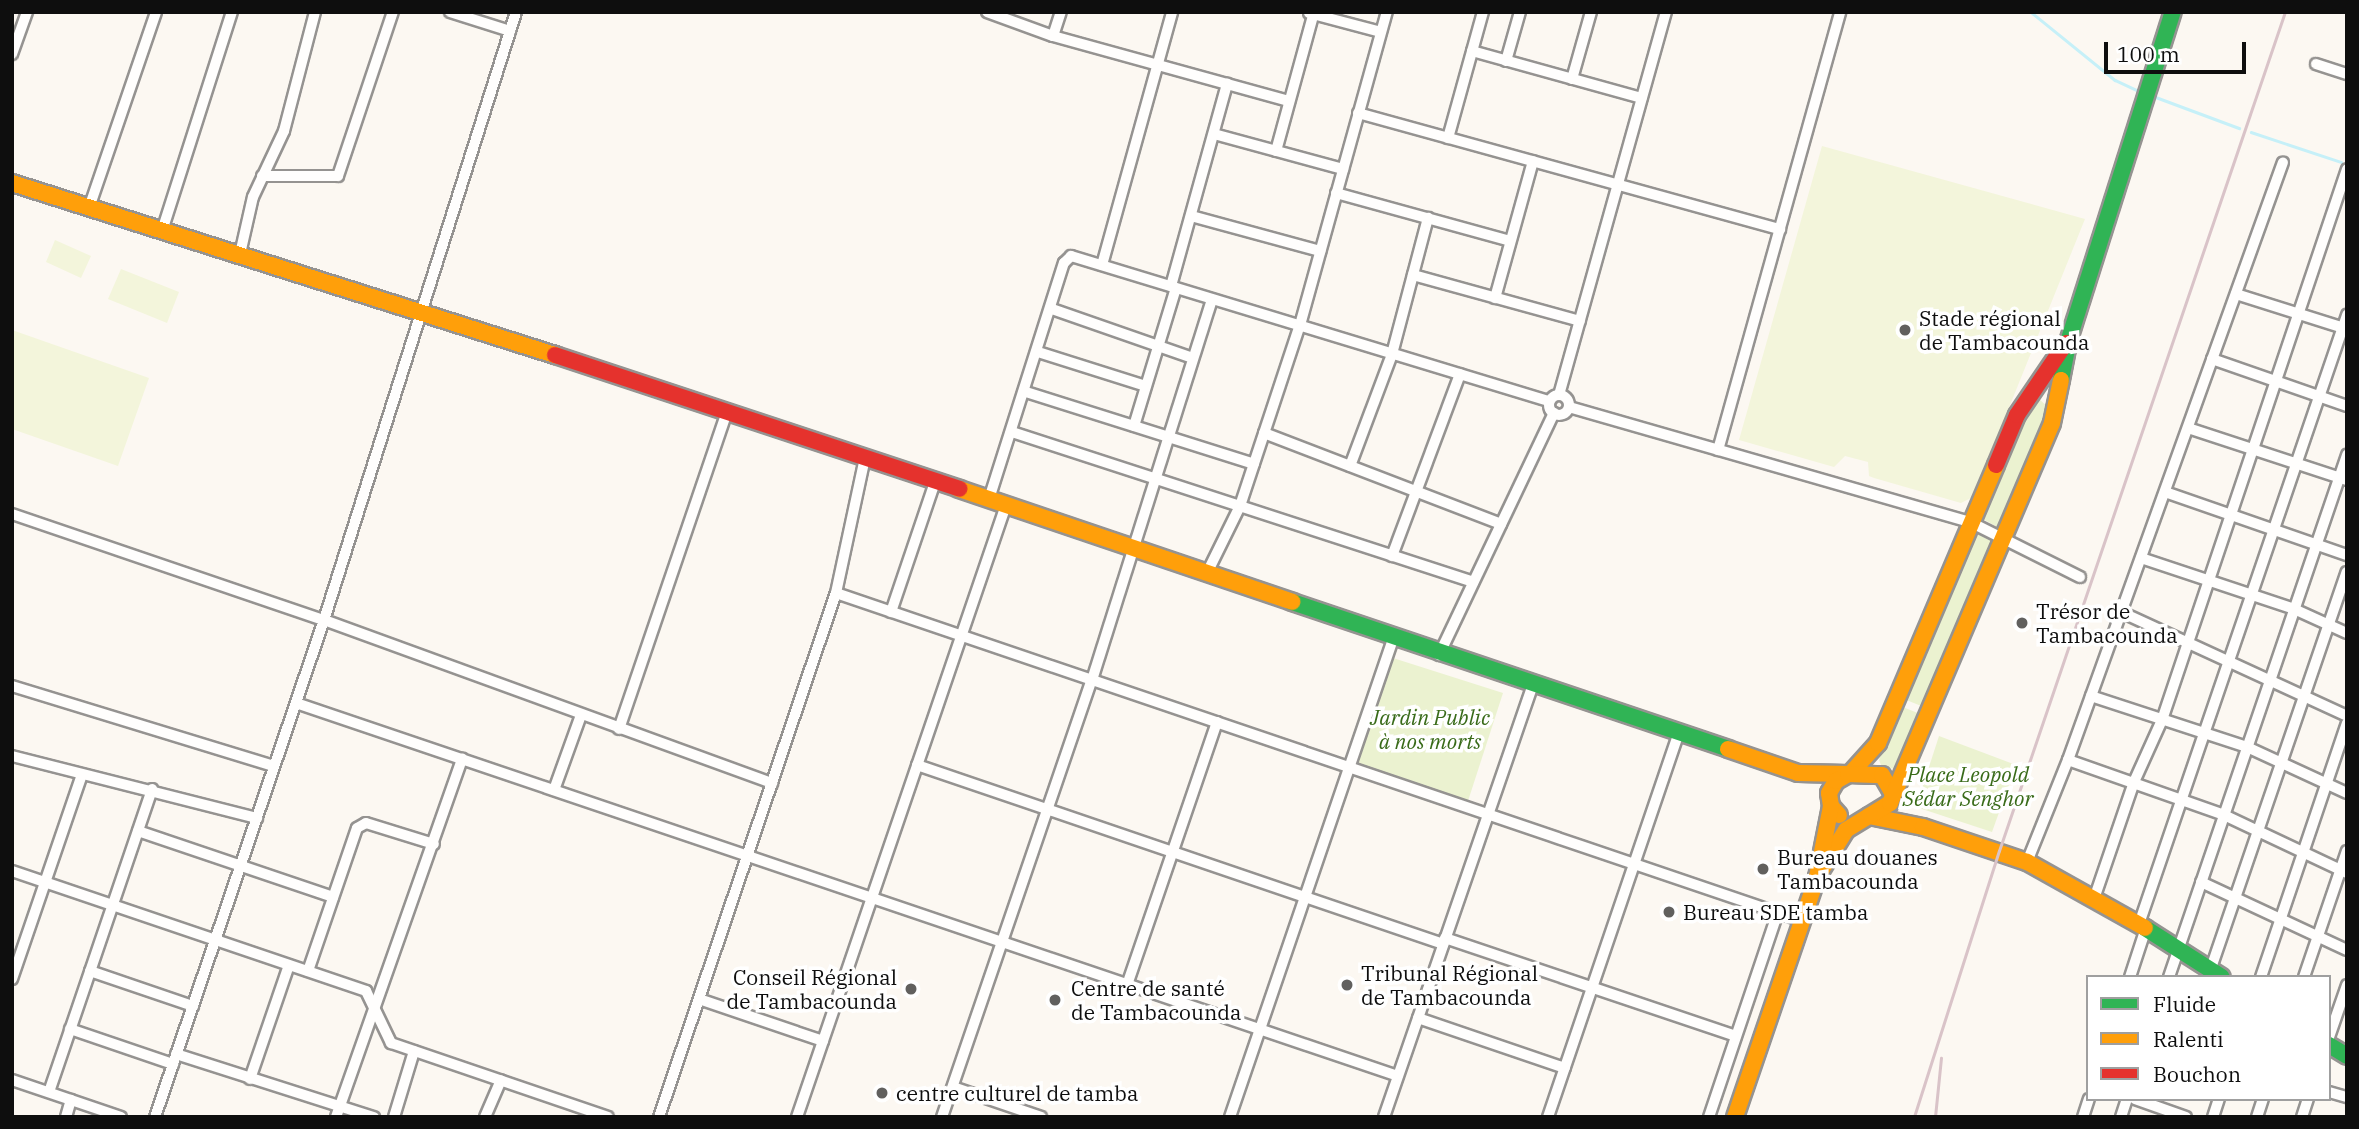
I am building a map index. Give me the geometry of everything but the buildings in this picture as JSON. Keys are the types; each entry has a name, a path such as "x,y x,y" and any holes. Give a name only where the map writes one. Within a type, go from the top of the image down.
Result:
{"main road":[{"path":"1817,877 1838,837 1887,808 2055,414 2068,339 2173,12"},
{"path":"12,183 423,310 1207,573 1439,655 1798,773 1822,788 1830,803 1847,818 1868,817 1923,827 2026,862 2095,896 2214,974"},
{"path":"1735,1117 1817,877 1836,781 1849,774 1878,743 1970,522 2024,402 2068,339"},
{"path":"1798,773 1882,775 1893,796 1923,827"},
{"path":"2331,1046 2347,1056"}],"street":[{"path":"12,54 27,12"},
{"path":"89,208 156,12"},
{"path":"162,231 232,12"},
{"path":"240,254 262,176 284,131 315,12"},
{"path":"262,176 338,177 393,12"},
{"path":"450,12 510,31"},
{"path":"155,1117 324,620 516,12"},
{"path":"987,12 1053,36 1289,101"},
{"path":"1053,36 1061,12"},
{"path":"1101,265 1172,12"},
{"path":"1207,573 1240,506 1300,325 1387,12"},
{"path":"1448,138 1483,12"},
{"path":"1506,61 1520,12"},
{"path":"1572,79 1591,12"},
{"path":"1439,655 1554,414 1554,398 1580,321 1666,12"},
{"path":"1718,450 1840,12"},
{"path":"1276,150 1312,13 1381,32"},
{"path":"1472,51 1642,98"},
{"path":"2316,64 2347,74"},
{"path":"1134,426 1158,346 1227,84"},
{"path":"1358,113 1780,229"},
{"path":"1214,134 1343,169"},
{"path":"1494,298 1533,161"},
{"path":"2026,862 2068,760 2283,162"},
{"path":"2095,896 2134,782 2162,720 2347,169"},
{"path":"1336,193 1510,241"},
{"path":"1191,216 1320,251"},
{"path":"1350,466 1392,354 1428,218"},
{"path":"989,499 1026,392 1067,259 1071,256 1460,374 1554,398 1567,398 1569,407"},
{"path":"1413,275 1580,321"},
{"path":"2236,294 2345,328"},
{"path":"942,1117 1092,680 1131,549 1212,299"},
{"path":"1052,309 1193,358"},
{"path":"2130,975 2142,926 2182,799 2296,463 2345,328 2347,315"},
{"path":"1038,352 1146,386"},
{"path":"2212,359 2347,406"},
{"path":"1392,556 1460,374"},
{"path":"1026,392 1254,464"},
{"path":"1569,407 1970,522 2004,536 2080,577"},
{"path":"1554,414 1560,415 1569,407"},
{"path":"619,729 727,411"},
{"path":"2188,428 2343,479"},
{"path":"1012,432 1473,582"},
{"path":"1264,433 1501,524"},
{"path":"2170,975 2317,541 2343,479 2347,455"},
{"path":"659,1117 836,593 865,458"},
{"path":"891,612 935,482"},
{"path":"2165,492 2317,541 2347,555"},
{"path":"797,1117 1006,505"},
{"path":"12,514 324,620 772,783"},
{"path":"2141,558 2294,609 2347,633"},
{"path":"2214,974 2235,898 2347,572"},
{"path":"836,593 1802,921"},
{"path":"2121,612 2347,716"},
{"path":"1230,1117 1393,639"},
{"path":"12,686 274,766"},
{"path":"1384,1117 1532,686"},
{"path":"2091,696 2247,747 2347,793"},
{"path":"296,703 1398,1076"},
{"path":"554,790 581,715"},
{"path":"1128,985 1217,722"},
{"path":"2262,975 2347,723"},
{"path":"1548,1117 1679,733"},
{"path":"12,756 80,777 152,789 257,818"},
{"path":"337,1111 377,1011 462,759"},
{"path":"2068,760 2224,816 2344,872"},
{"path":"917,765 1305,897 1592,988 1736,1037"},
{"path":"12,979 80,777"},
{"path":"49,1093 152,789"},
{"path":"308,971 361,825 434,844"},
{"path":"138,831 333,897"},
{"path":"2305,975 2344,872 2347,851"},
{"path":"12,872 366,990 391,1043 608,1117"},
{"path":"2201,882 2347,950"},
{"path":"1709,1117 1778,912"},
{"path":"250,1079 289,965"},
{"path":"90,971 193,1006"},
{"path":"2331,1031 2347,985"},
{"path":"699,999 823,1041"},
{"path":"1418,1018 1565,1068"},
{"path":"70,1030 250,1079 337,1111 374,1117"},
{"path":"394,1117 414,1051"},
{"path":"12,1080 121,1117"},
{"path":"485,1117 501,1080"},
{"path":"953,1087 1041,1117"},
{"path":"66,1117 71,1100"},
{"path":"2138,1101 2166,1114 2186,1117"}],"green space":[{"name":"Stade régional de Tambacounda","path":"1822,146 2085,219 1973,497 1961,503 1869,476 1868,462 1845,456 1834,467 1739,440"},
{"path":"55,240 91,256 81,278 46,262"},
{"path":"121,269 179,292 167,323 108,299"},
{"path":"12,330 149,378 118,466 12,429"},
{"path":"2038,398 2050,409 1999,528 1983,519 2023,409"},
{"path":"1975,527 1997,540 1926,708 1904,699"},
{"name":"Jardin Public à nos morts","path":"1393,658 1503,693 1468,801 1357,765"},
{"path":"1900,706 1923,715 1897,770 1881,765 1879,760"},
{"name":"Place Leopold Sédar Senghor","path":"1939,736 2016,765 1992,832 1916,807"}],"waterway":[{"path":"2031,12 2115,80 2141,92"},
{"path":"2153,96 2239,128"},
{"path":"2251,132 2341,162"}],"railway":[{"path":"1914,1117 1999,851 2285,12"},
{"path":"1935,1117 1941,1058"}],"traffic: fast":[{"path":"2061,380 2069,339 2173,12"},
{"path":"1292,602 1728,749"},
{"path":"2145,928 2219,975"},
{"path":"2331,1046 2347,1056"}],"traffic: slow":[{"path":"12,183 555,355"},
{"path":"1817,877 1846,830 1890,803 2052,423 2061,380"},
{"path":"1850,774 1878,743 1996,465"},
{"path":"959,489 1292,602"},
{"path":"1728,749 1798,773 1848,774"},
{"path":"1839,815 1831,806 1829,793 1836,781 1848,774 1882,775 1893,794"},
{"path":"1735,1117 1817,877 1831,806"},
{"path":"1869,816 1923,827 2027,862 2145,928"}],"traffic: jam":[{"path":"1996,465 2017,415 2066,343"},
{"path":"555,355 959,489"}],"place":[{"name":"Stade régional de Tambacounda","path":"1905,330"},
{"name":"Trésor de Tambacounda","path":"2022,623"},
{"name":"Bureau douanes Tambacounda","path":"1763,869"},
{"name":"Bureau SDE tamba","path":"1669,912"},
{"name":"Tribunal Régional de Tambacounda","path":"1347,985"},
{"name":"Conseil Régional de Tambacounda","path":"911,989"},
{"name":"Centre de santé de Tambacounda","path":"1055,1000"},
{"name":"centre culturel de tamba","path":"882,1093"}]}
